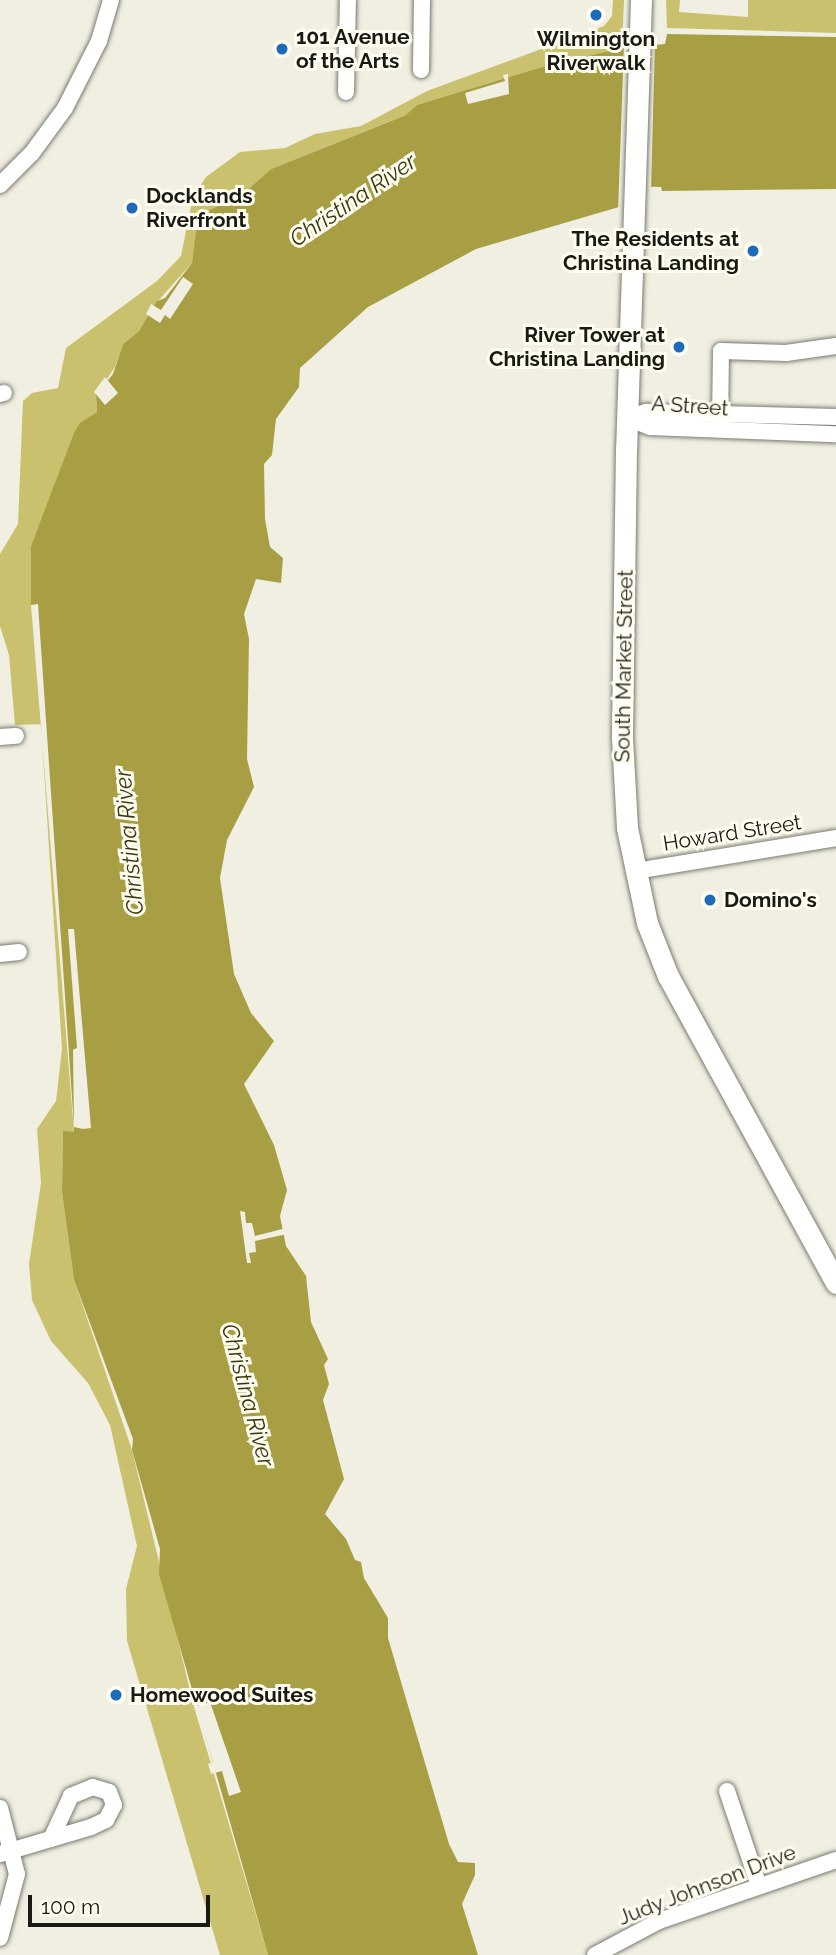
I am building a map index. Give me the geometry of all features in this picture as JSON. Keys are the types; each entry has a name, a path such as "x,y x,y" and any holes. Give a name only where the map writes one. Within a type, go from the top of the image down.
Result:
{"main road":[{"name":"South Market Street","path":"641,0 627,418 622,738 627,828 647,923 668,975 836,1283"}],"street":[{"path":"0,185 33,153 65,108 99,41 111,0"},
{"path":"346,92 348,0"},
{"path":"421,70 422,0"},
{"path":"720,422 721,351 786,353 836,346"},
{"name":"A Street","path":"627,418 646,412 836,433"},
{"name":"A Street","path":"720,422 836,417"},
{"name":"Howard Street","path":"635,871 836,838"},
{"path":"0,954 19,952"},
{"path":"727,1791 759,1886"},
{"path":"0,1938 17,1882 6,1852 1,1812"},
{"path":"6,1852 51,1839"},
{"name":"Judy Johnson Drive","path":"596,1955 640,1930 836,1860"}],"shaded area":[{"path":"613,0 624,0 622,48 417,105 413,112 271,169 244,193 199,216 192,263 157,302 139,331 123,344 115,367 96,395 97,412 80,424 31,546 31,605 41,724 15,725 9,655 0,626 0,554 18,524 23,401 32,393 58,388 66,348 157,281 181,256 193,197 206,177 240,152 285,148 315,134 361,126 427,91 604,26 612,16"},
{"path":"666,0 680,0 679,12 748,17 748,0 836,0 836,33 667,28"},
{"path":"42,741 74,1132 63,1132 62,1192 74,1280 132,1450 194,1707 268,1955 220,1955 127,1641 126,1589 137,1546 110,1425 88,1383 51,1341 32,1300 29,1264 41,1183 37,1129 56,1101 62,1049"}],"water":[{"name":"Christina River","path":"667,34 836,37 836,189 662,191 661,187 621,186 619,207 476,249 368,307 300,368 299,387 276,419 272,455 264,464 265,519 270,547 283,558 281,583 256,579 244,614 249,639 247,759 254,787 227,840 220,878 234,974 251,1013 274,1041 244,1084 274,1145 287,1190 280,1216 286,1246 306,1276 311,1322 328,1359 324,1365 329,1384 323,1400 344,1479 325,1514 346,1539 355,1560 361,1562 364,1578 388,1618 388,1638 449,1844 458,1862 475,1863 475,1875 462,1904 478,1955 268,1955 159,1574 160,1549 132,1450 133,1439 74,1280 62,1192 63,1131 74,1132 74,1127 38,604 31,605 31,546 74,433 80,423 97,412 96,395 113,374 123,344 139,331 157,301 165,298 192,263 198,216 244,193 271,169 406,115 417,105 543,67 622,48 665,44"}],"pier":[{"path":"655,41 651,190 624,189 618,211 624,44"},
{"path":"508,74 509,94 468,104 465,93 505,81 503,75"},
{"path":"183,277 193,284 170,319 165,315 160,323 146,314 151,304 161,310"},
{"path":"105,377 118,393 105,405 94,392"},
{"path":"68,929 74,929 91,1128 83,1129 74,1127 73,1050 77,1048"},
{"path":"240,1211 245,1212 246,1223 252,1223 255,1236 286,1228 287,1234 255,1241 256,1252 249,1253 251,1263 247,1263"},
{"path":"210,1702 241,1792 229,1796 222,1771 211,1774 208,1764 213,1762 196,1706"}],"place":[{"name":"Wilmington Riverwalk","path":"596,15"},
{"name":"101 Avenue of the Arts","path":"282,49"},
{"name":"Docklands Riverfront","path":"132,208"},
{"name":"The Residents at Christina Landing","path":"753,251"},
{"name":"River Tower at Christina Landing","path":"679,347"},
{"name":"Domino's","path":"710,900"},
{"name":"Homewood Suites","path":"116,1695"}]}
